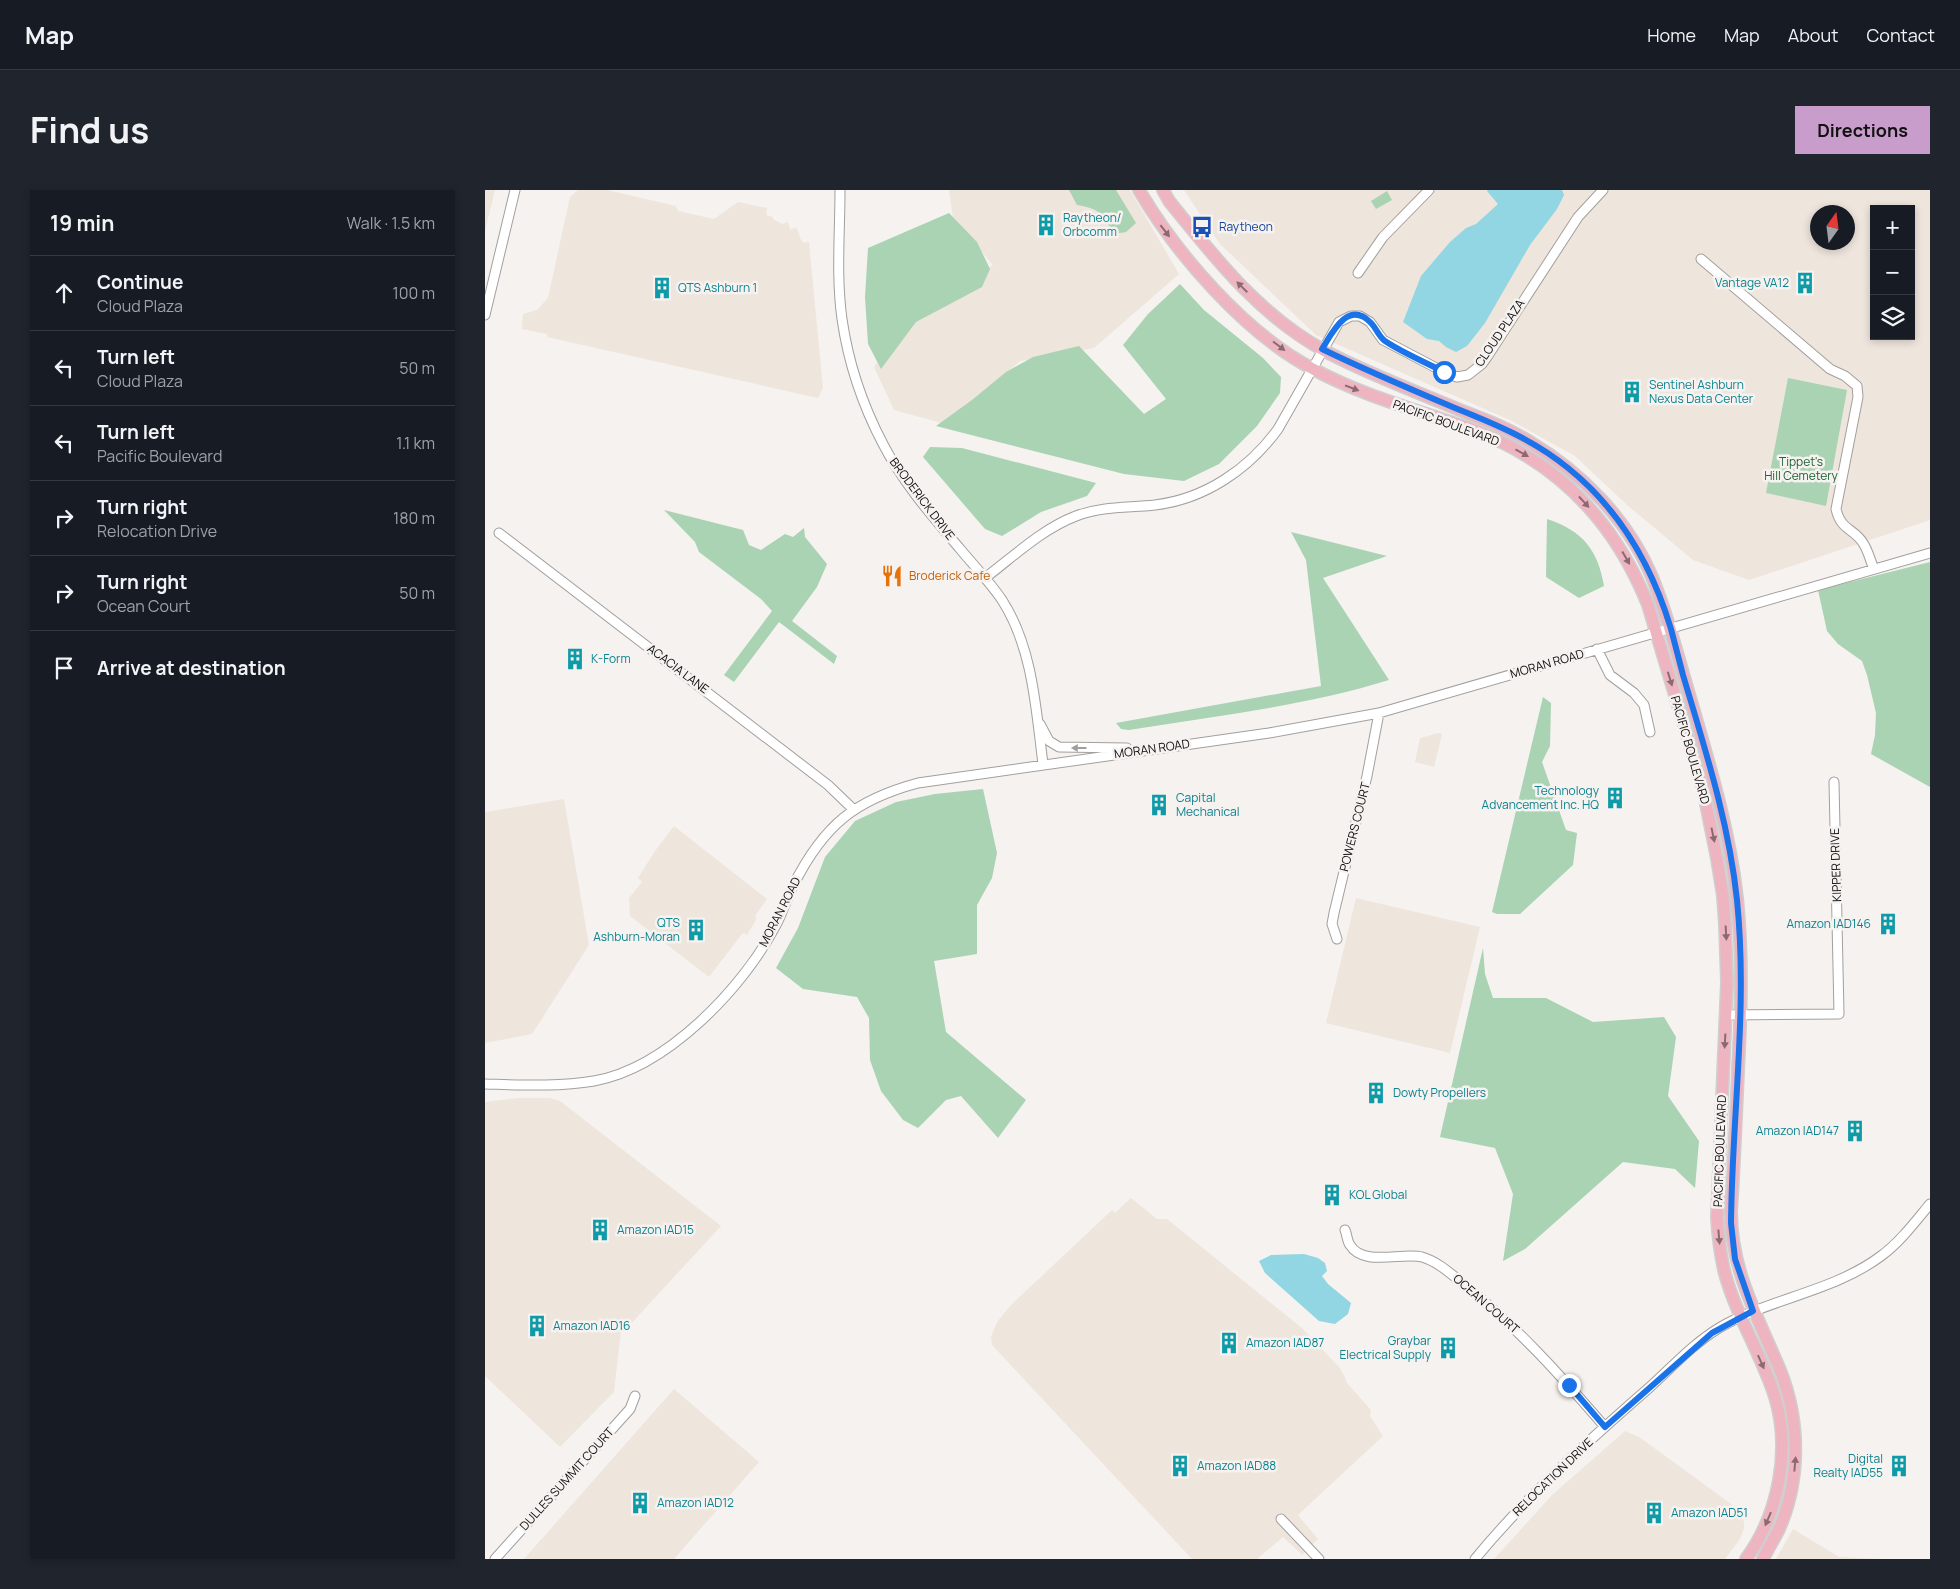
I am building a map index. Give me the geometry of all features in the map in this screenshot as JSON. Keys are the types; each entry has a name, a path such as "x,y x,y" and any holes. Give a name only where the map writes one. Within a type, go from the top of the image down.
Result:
{"main road":[{"name":"PACIFIC BOULEVARD","path":"1139,190 1163,229 1232,308 1283,350 1311,368 1345,386 1489,437 1521,453 1553,473 1582,499 1611,534 1641,586 1703,789 1717,859 1725,924 1726,1015 1717,1217 1718,1238 1724,1270 1741,1317 1775,1397 1781,1430 1781,1462 1773,1505 1761,1535 1746,1559"},
{"name":"PACIFIC BOULEVARD","path":"1163,190 1173,206 1240,284 1283,323 1322,349 1351,363 1517,434 1569,469 1607,506 1627,533 1651,575 1671,628 1721,806 1730,848 1741,966 1731,1223 1735,1259 1753,1311 1781,1372 1793,1413 1795,1436 1794,1471 1790,1497 1779,1529 1763,1559"}],"street":[{"path":"485,315 515,190"},
{"name":"BRODERICK DRIVE","path":"840,190 839,273 842,319 862,396 883,443 897,468 1002,601 1021,640 1032,685 1043,764"},
{"path":"1358,273 1383,237 1429,190"},
{"name":"CLOUD PLAZA","path":"1322,349 1339,322 1351,316 1360,316 1370,322 1383,340 1444,372 1457,377 1468,376 1487,357 1577,217 1603,190"},
{"path":"1701,259 1823,363 1857,386 1858,397 1836,509 1844,526 1862,541 1874,569"},
{"path":"985,578 1040,536 1077,516 1103,509 1157,505 1183,499 1212,487 1231,475 1267,444 1288,413 1322,349"},
{"name":"ACACIA LANE","path":"499,533 828,785 853,810"},
{"name":"MORAN ROAD","path":"485,1084 535,1085 596,1081 614,1076 653,1058 690,1030 743,976 773,930 793,885 810,855 831,829 853,810 875,797 918,783 1278,732 1379,713 1930,553"},
{"path":"1597,650 1610,675 1634,693 1644,705 1650,732"},
{"name":"POWERS COURT","path":"1337,939 1332,924 1334,913 1367,776 1379,713"},
{"path":"1037,717 1050,743 1062,748 1162,748"},
{"name":"KIPPER DRIVE","path":"1726,1015 1839,1014 1834,782"},
{"name":"RELOCATION DRIVE","path":"1475,1559 1521,1507 1605,1427 1699,1344 1720,1328 1753,1311 1844,1278 1863,1268 1895,1245 1930,1204"},
{"name":"OCEAN COURT","path":"1345,1230 1350,1245 1365,1254 1388,1258 1406,1255 1422,1257 1439,1264 1499,1313 1529,1342 1605,1427"},
{"name":"DULLES SUMMIT COURT","path":"495,1559 630,1409 635,1396"},
{"path":"1281,1519 1319,1559"}],"shaded area":[{"path":"485,190 495,190 485,231"},
{"path":"578,190 607,190 676,206 678,211 714,219 738,202 767,208 766,215 773,217 773,219 782,224 788,222 790,229 797,228 801,240 804,243 809,242 823,388 818,398 547,337 547,334 522,329 523,314 537,310 548,298 570,197"},
{"path":"949,190 1130,190 1179,274 1094,348 1020,361 945,424 894,410 874,367 910,320 993,265 953,218"},
{"path":"1184,190 1930,190 1930,520 1749,580 1693,560 1627,505 1575,456 1512,421 1316,335 1220,244"},
{"path":"1438,733 1442,734 1434,767 1415,762 1420,738"},
{"path":"564,799 589,945 532,1034 485,1043 485,812"},
{"path":"674,826 767,899 755,916 757,918 747,935 742,934 709,977 630,916 629,898 642,882 638,878"},
{"path":"1356,898 1480,927 1450,1053 1326,1023"},
{"path":"517,1098 550,1098 560,1101 721,1226 628,1327 622,1322 614,1392 560,1447 485,1376 485,1102"},
{"path":"1131,1198 1157,1219 1167,1219 1303,1329 1339,1367 1346,1382 1371,1410 1370,1416 1383,1436 1298,1515 1318,1539 1302,1555 1283,1537 1257,1559 1192,1559 992,1345 991,1337 997,1322 1010,1306 1112,1210 1115,1213"},
{"path":"674,1389 759,1462 674,1559 524,1559"},
{"path":"1625,1431 1639,1437 1738,1509 1744,1522 1744,1528 1740,1539 1725,1559 1494,1559 1552,1495"},
{"path":"1793,1529 1839,1557 1881,1559 1776,1559"}],"green space":[{"path":"1069,190 1116,190 1136,223 1126,232 1114,234 1100,213 1091,208 1077,205"},
{"path":"1387,191 1392,200 1376,209 1371,201"},
{"path":"949,213 977,242 990,269 982,287 916,322 881,369 868,344 865,297 868,248"},
{"path":"1180,284 1204,310 1263,358 1281,377 1280,393 1257,426 1219,464 1184,481 1124,474 936,426 1006,372 1033,357 1079,346 1144,414 1166,399 1123,345 1148,314"},
{"name":"Tippet's Hill Cemetery","path":"1788,378 1847,390 1826,506 1766,493"},
{"path":"930,447 962,448 1096,483 1087,496 1041,512 1002,536 985,529 923,457"},
{"path":"664,510 743,530 749,545 761,550 785,534 793,537 804,528 805,537 827,564 817,587 792,621 837,656 834,664 779,622 734,682 724,675 772,611 761,599 699,552 695,542"},
{"path":"1547,519 1570,529 1587,544 1598,562 1604,586 1579,598 1546,577"},
{"path":"1291,532 1387,556 1323,578 1389,680 1293,704 1129,730 1121,729 1116,723 1321,686 1306,560"},
{"path":"1930,562 1930,787 1871,754 1875,735 1876,713 1867,675 1862,661 1838,644 1827,631 1818,590"},
{"path":"1543,697 1551,703 1550,746 1542,762 1566,830 1577,833 1573,865 1520,914 1497,914 1492,912"},
{"path":"983,789 997,853 992,878 977,905 977,954 934,961 946,1032 1026,1100 998,1138 961,1096 946,1100 918,1128 903,1120 881,1091 870,1060 869,1018 857,997 803,989 776,968 798,928 825,857 855,821 896,802 935,794"},
{"path":"1483,948 1485,974 1493,998 1546,998 1593,1022 1664,1017 1676,1037 1668,1096 1699,1141 1695,1188 1675,1169 1623,1162 1525,1249 1503,1261 1513,1194 1495,1148 1440,1137"}],"water":[{"path":"1488,190 1562,190 1564,195 1557,209 1530,245 1485,323 1467,346 1456,352 1439,341 1427,339 1403,322 1421,276 1450,242 1466,228 1476,224 1498,204"},
{"path":"1304,1254 1318,1258 1325,1263 1327,1271 1322,1276 1328,1284 1351,1303 1348,1314 1335,1324 1319,1321 1265,1273 1259,1261 1271,1255"}],"place":[{"name":"Raytheon/ Orbcomm","path":"1046,225"},
{"name":"Raytheon","path":"1202,227"},
{"name":"Vantage VA12","path":"1805,283"},
{"name":"QTS Ashburn 1","path":"662,288"},
{"name":"Sentinel Ashburn Nexus Data Center","path":"1632,392"},
{"name":"Broderick Cafe","path":"892,576"},
{"name":"K-Form","path":"575,659"},
{"name":"Technology Advancement Inc. HQ","path":"1615,798"},
{"name":"Capital Mechanical","path":"1159,805"},
{"name":"Amazon IAD146","path":"1888,924"},
{"name":"QTS Ashburn-Moran","path":"696,930"},
{"name":"Dowty Propellers","path":"1376,1093"},
{"name":"Amazon IAD147","path":"1855,1131"},
{"name":"KOL Global","path":"1332,1195"},
{"name":"Amazon IAD15","path":"600,1230"},
{"name":"Amazon IAD16","path":"537,1326"},
{"name":"Amazon IAD87","path":"1229,1343"},
{"name":"Graybar Electrical Supply","path":"1448,1348"},
{"name":"Amazon IAD88","path":"1180,1466"},
{"name":"Digital Realty IAD55","path":"1899,1466"},
{"name":"Amazon IAD12","path":"640,1503"},
{"name":"Amazon IAD51","path":"1654,1513"}],"route":[{"path":"1444,372 1383,340 1370,322 1360,316 1351,316 1339,322 1322,349 1377,375 1491,422 1528,440 1569,469 1607,506 1639,552 1651,575 1671,628 1721,806 1734,872 1741,966 1731,1223 1735,1259 1753,1311 1712,1333 1605,1427 1569,1385"}]}
